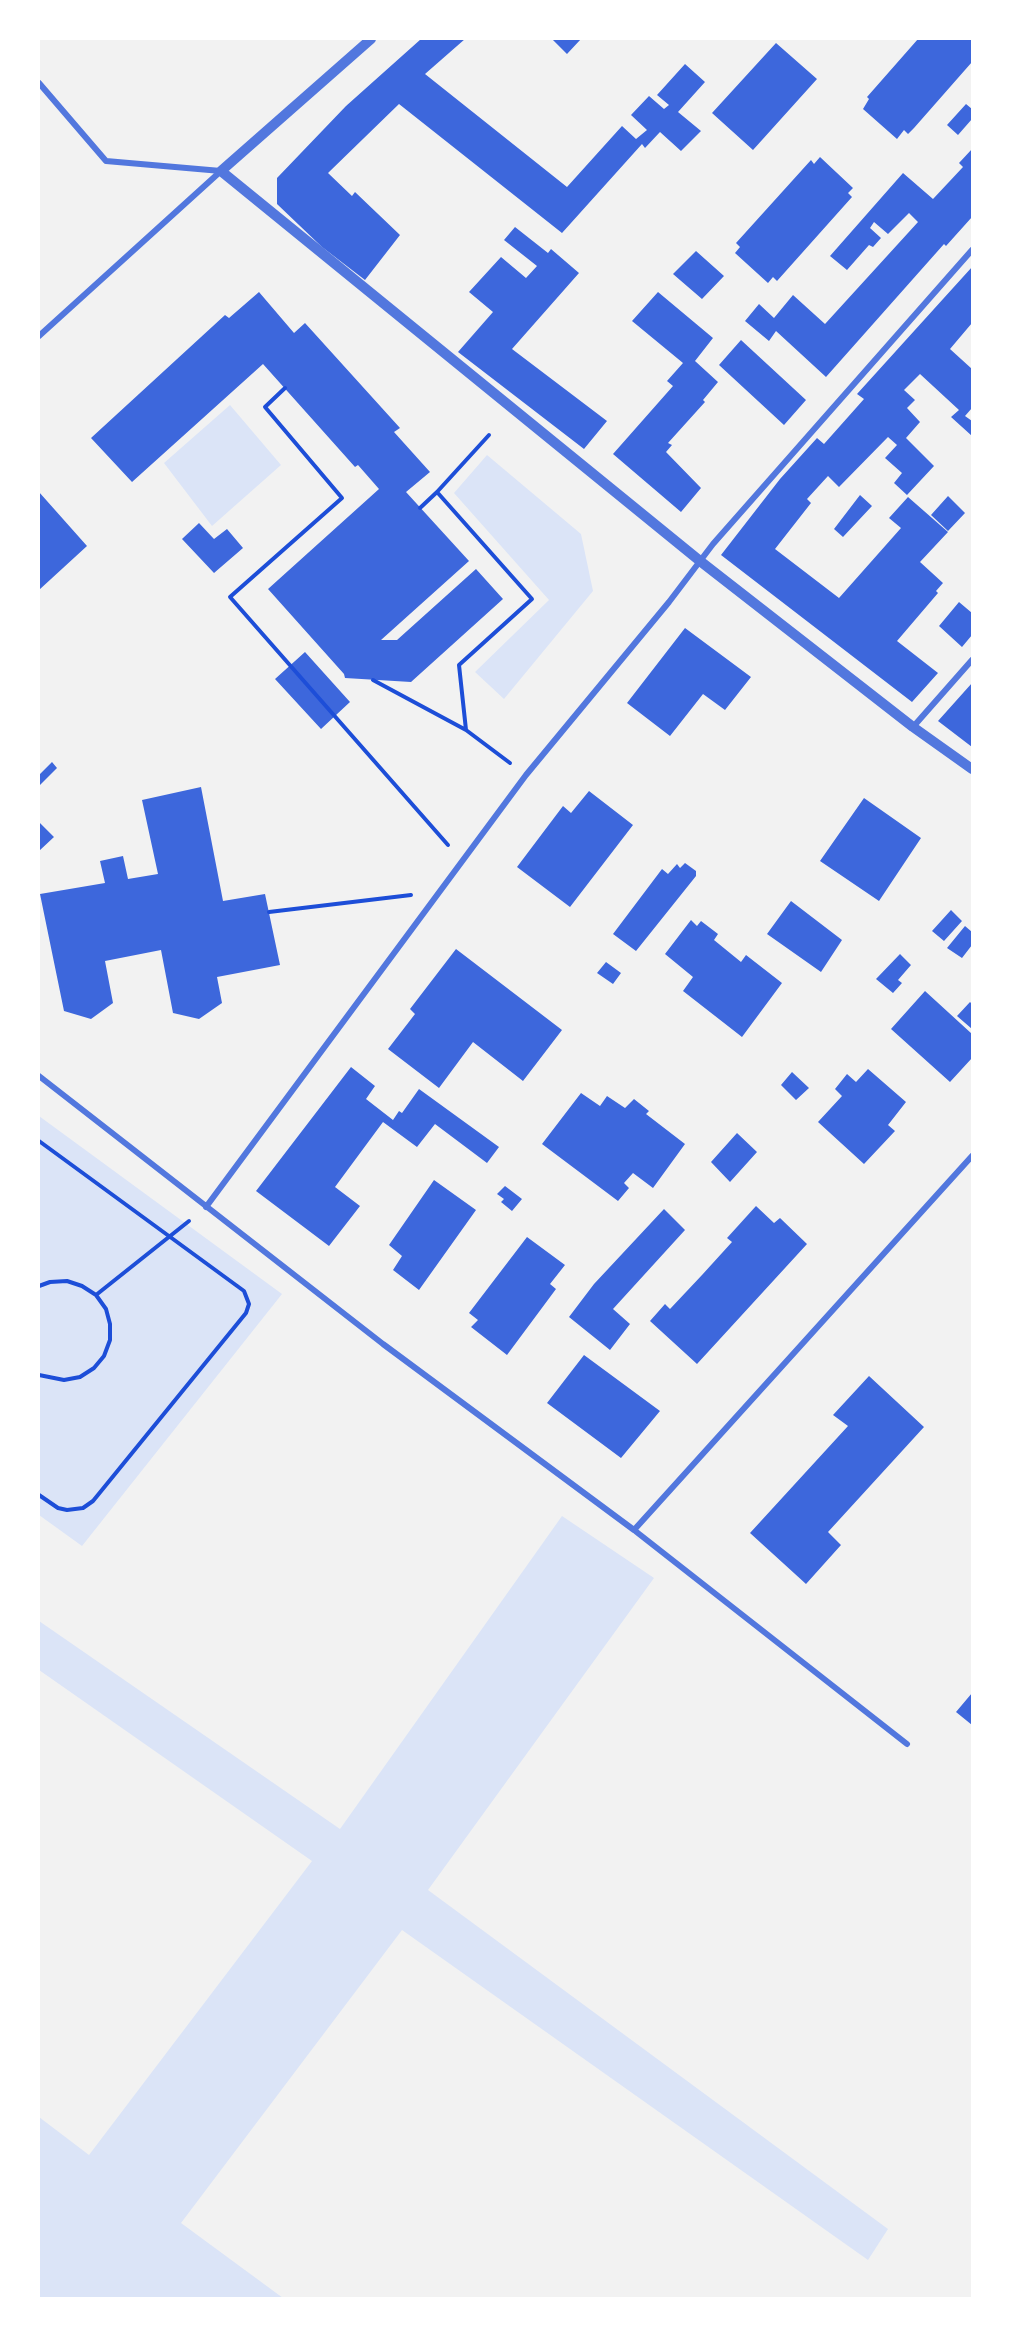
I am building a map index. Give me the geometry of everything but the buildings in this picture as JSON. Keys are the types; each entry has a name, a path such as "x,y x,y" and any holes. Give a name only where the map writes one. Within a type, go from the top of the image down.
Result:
{"street":[{"path":"39,336 371,39"},
{"path":"39,83 106,161 221,171 700,561 913,727 972,769"},
{"path":"206,1207 526,775 669,602 700,561 972,250"},
{"path":"913,727 972,660"},
{"path":"39,1076 383,1344 634,1530 907,1744"},
{"path":"634,1530 972,1156"}],"path":[{"path":"285,388 265,407 342,498 230,597 462,861"},
{"path":"420,508 489,435"},
{"path":"436,492 532,598 459,665 466,730"},
{"path":"373,680 466,730 526,775"},
{"path":"269,912 439,892"},
{"path":"39,1141 244,1291 249,1305 246,1313 93,1501 83,1508 67,1510 58,1508 39,1495"},
{"path":"96,1295 206,1207"},
{"path":"39,1286 50,1282 67,1281 82,1286 96,1295 106,1309 110,1324 110,1340 104,1356 94,1368 80,1377 64,1380 49,1379 39,1375"}],"shaded area":[{"path":"230,405 281,465 212,526 164,463"},
{"path":"487,455 581,534 593,591 504,699 475,672 549,600 454,493"},
{"path":"39,1116 282,1294 82,1546 39,1515"},
{"path":"562,1516 654,1578 428,1890 888,2229 868,2260 402,1930 181,2223 283,2298 39,2298 39,2117 89,2155 312,1861 39,1670 39,1621 340,1829"}]}
